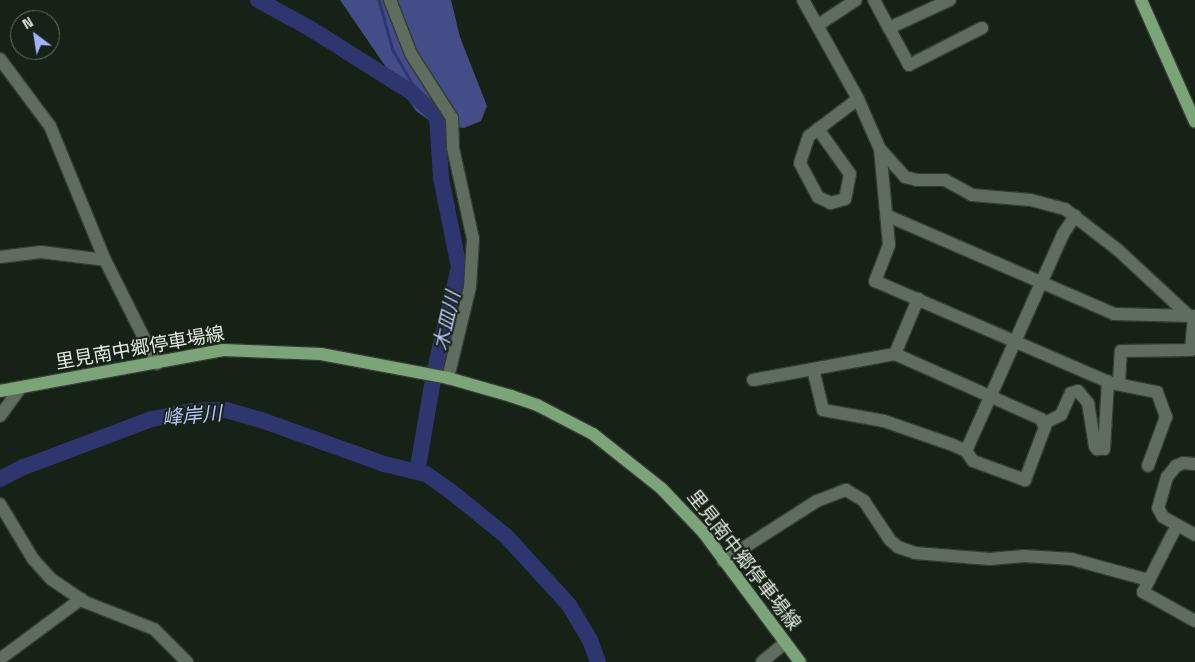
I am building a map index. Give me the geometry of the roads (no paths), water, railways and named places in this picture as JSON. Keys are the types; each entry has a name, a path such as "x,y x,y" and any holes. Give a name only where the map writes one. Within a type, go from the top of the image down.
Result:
{"main road":[{"path":"1141,0 1195,122"},
{"name":"里見南中郷停車場線","path":"0,392 157,364 223,350 273,351 321,354 420,372 537,405 593,434 661,488 703,532 800,662"}],"street":[{"path":"390,0 411,54 452,118 453,148 473,239 470,287 446,378"},
{"path":"802,0 818,25 858,99 880,149 889,162 909,179 945,180 972,195 1053,205 1075,216 1118,250 1192,316 1191,350 1121,350 1104,449 1097,449 1095,446 1088,403 1078,392 1071,393 1061,415 1044,424 1025,480 973,461 966,451 884,421 823,410 813,369"},
{"path":"818,25 856,0"},
{"path":"874,0 909,65 982,28"},
{"path":"889,28 950,0"},
{"path":"0,59 50,126 105,260 157,364"},
{"path":"818,130 850,174 845,199 831,203 818,197 800,163 809,136 858,99"},
{"path":"880,149 888,216 889,245 875,280 1114,383 1153,390 1163,402 1165,424 1148,466"},
{"path":"888,216 1114,314 1192,316"},
{"path":"966,451 1063,234 1075,216"},
{"path":"0,257 41,252 105,260"},
{"path":"895,354 918,299"},
{"path":"753,380 895,354 1042,419 1044,424"},
{"path":"0,416 20,388"},
{"path":"1195,464 1183,463 1176,466 1167,477 1159,501 1160,513 1195,535"},
{"path":"723,561 817,500 846,490 864,501 890,540 898,547 915,553 990,559 1024,556 1072,559 1149,580"},
{"path":"0,504 33,559 51,578 81,599 154,630 187,662"},
{"path":"1177,525 1143,592 1193,615"},
{"path":"0,659 81,599"},
{"path":"762,662 785,643"}],"waterway":[{"name":"木皿川","path":"258,0 311,29 411,92 437,116 441,178 459,267 434,374 417,472"},
{"path":"379,0 393,50 424,104"},
{"name":"峰岸川","path":"0,479 24,467 152,419 192,411 226,410 264,421 384,464 426,474 449,490 506,536 569,605 590,640 598,662"}]}
